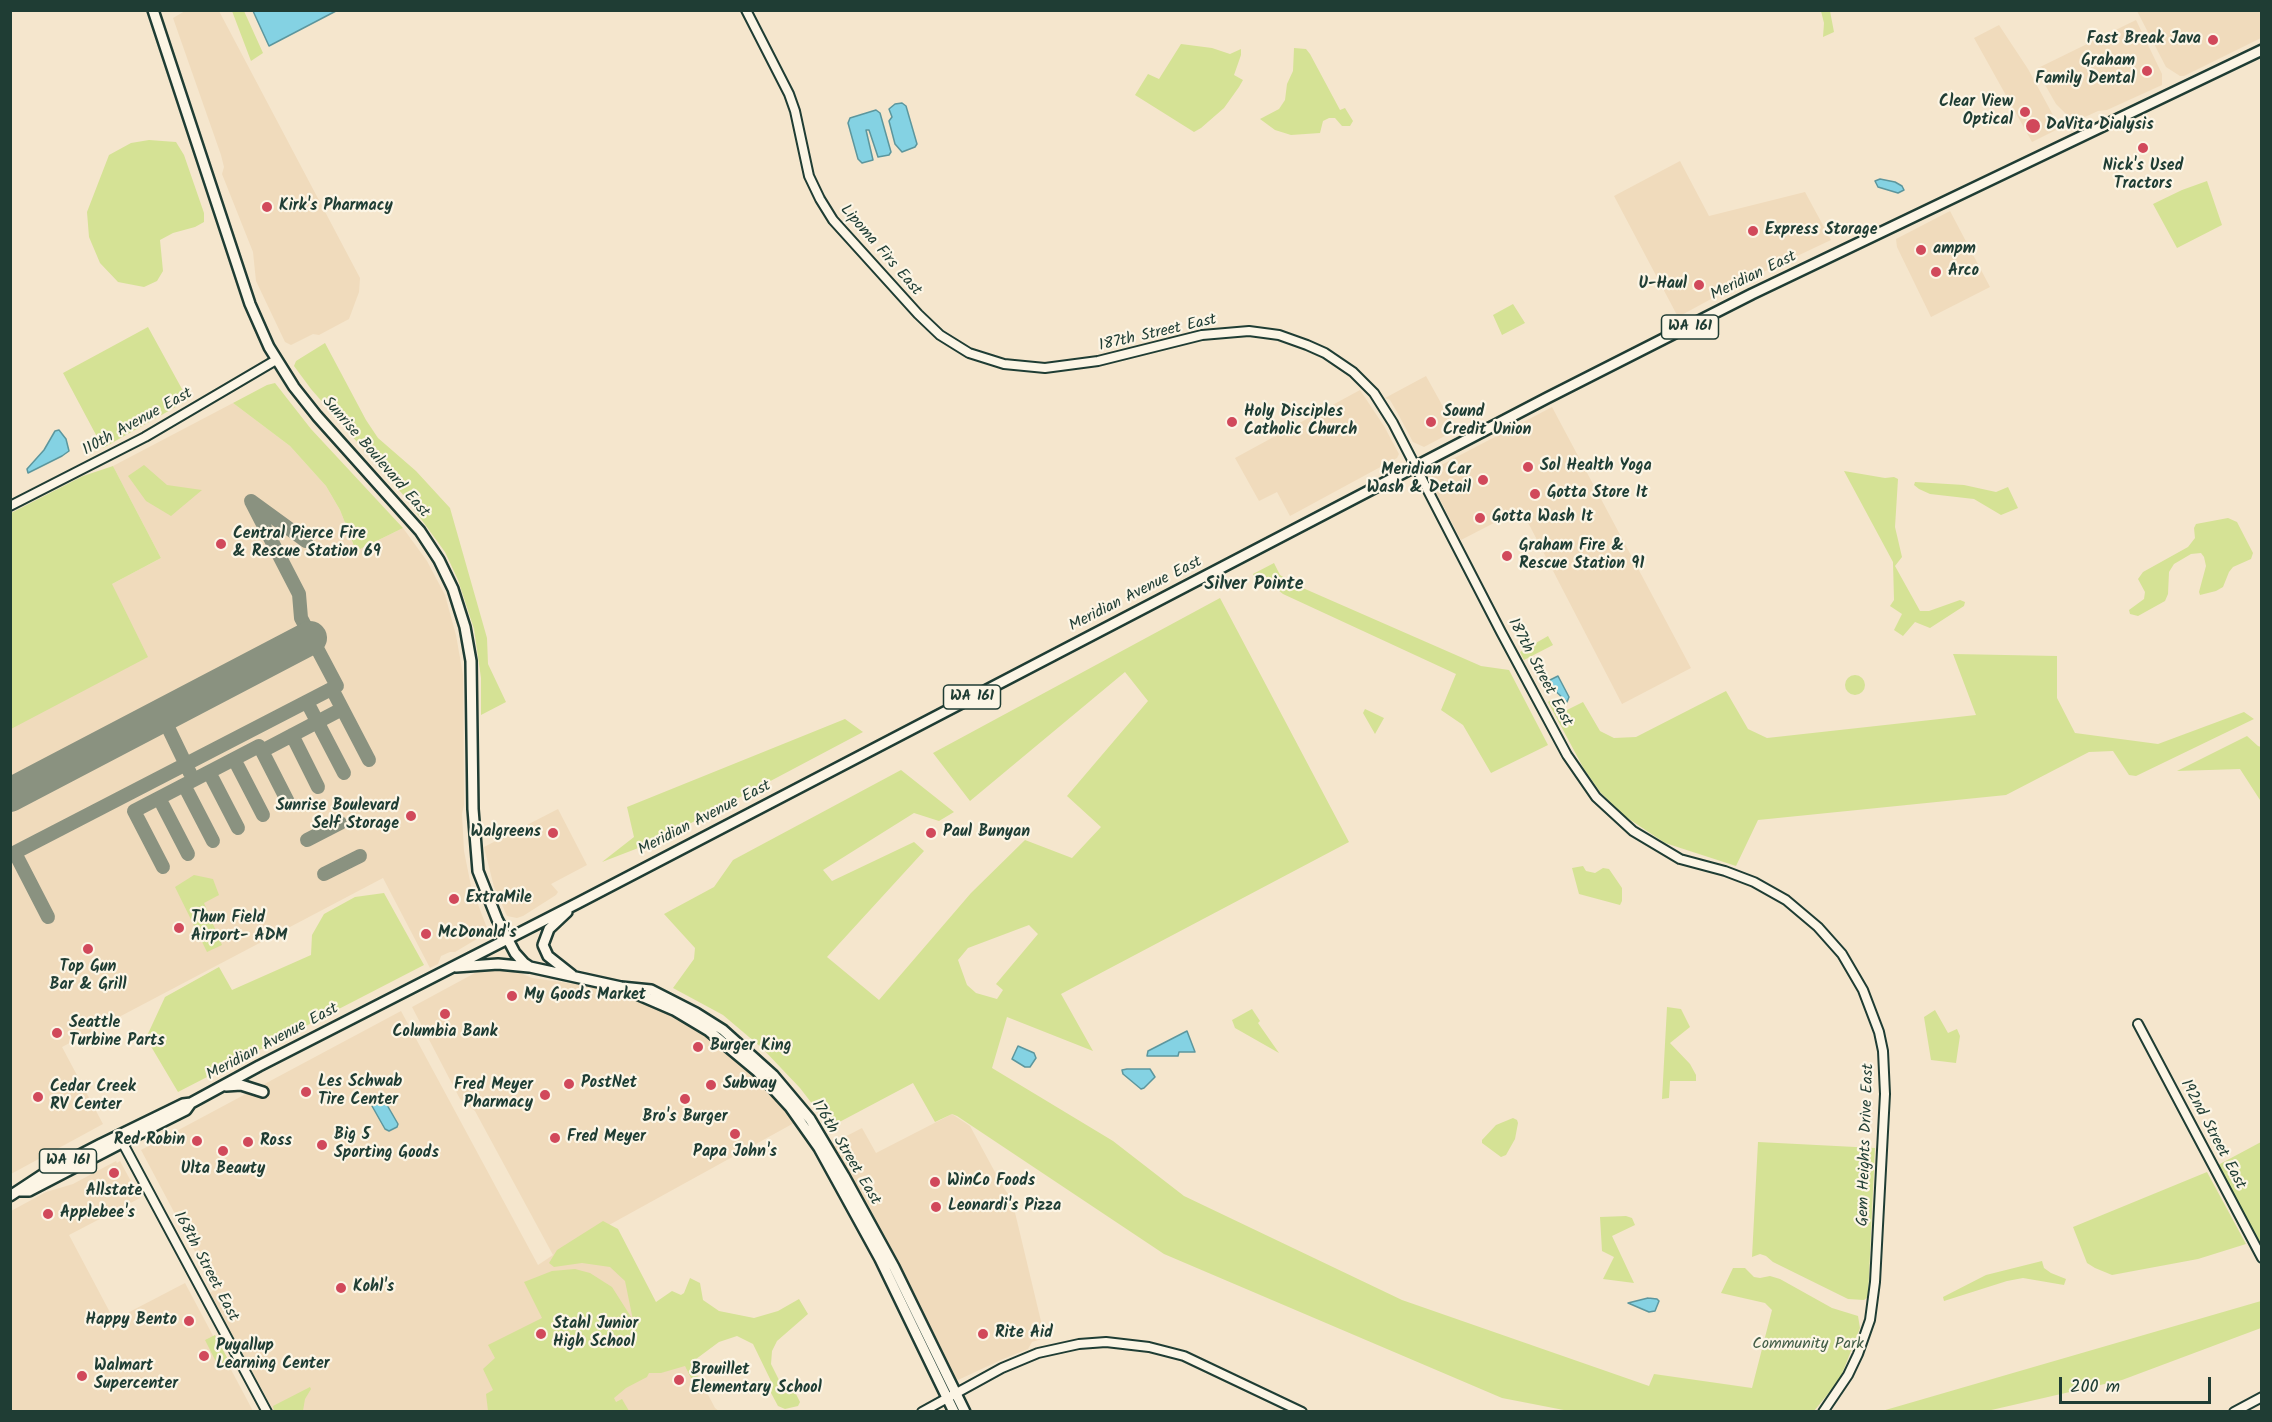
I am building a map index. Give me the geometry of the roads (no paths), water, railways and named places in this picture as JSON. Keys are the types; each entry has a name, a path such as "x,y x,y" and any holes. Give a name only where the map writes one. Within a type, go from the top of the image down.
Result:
{"main road":[{"name":"Sunrise Boulevard East","path":"153,10 250,304 276,360 317,416 420,531 453,589 465,627 471,661 475,852 484,888 508,938"},
{"name":"Meridian East","path":"1416,467 1752,294 2262,50"},
{"name":"Meridian Avenue East","path":"20,1191 29,1191 183,1104 191,1103 224,1086 1416,467"},
{"path":"572,975 548,956 543,945 549,929 578,903"},
{"path":"508,938 519,958 530,967"},
{"name":"176th Street East","path":"450,968 498,964 530,967 621,987 674,1010 709,1030 738,1053 776,1090 804,1125 951,1395 965,1412"},
{"name":"176th Street East","path":"621,987 651,990 723,1030 773,1075 810,1119 889,1259 951,1395 954,1412"},
{"path":"651,999 655,998 696,1013"},
{"path":"224,1086 240,1085 263,1092"},
{"name":"Meridian Avenue East","path":"10,1196 45,1173 120,1139"}],"street":[{"name":"Lipoma Firs East","path":"746,10 795,111 809,176 820,199 833,220 918,314 940,335"},
{"name":"187th Street East","path":"940,335 969,353 1004,364 1045,369 1098,361 1221,333 1249,331 1279,335 1325,353 1357,376 1378,399 1577,771"},
{"name":"110th Avenue East","path":"10,506 145,437 276,360"},
{"name":"Gem Heights Drive East","path":"1577,771 1606,808 1648,841 1680,859 1725,871 1754,882 1800,910 1842,954 1871,1008 1881,1042 1886,1080 1875,1282 1870,1320 1858,1354 1836,1395 1823,1412"},
{"name":"192nd Street East","path":"2138,1024 2262,1258"},
{"name":"168th Street East","path":"120,1139 267,1412"},
{"path":"922,1412 1002,1368 1038,1353 1078,1344 1106,1342 1149,1347 1184,1356 1302,1412"},
{"path":"2234,1412 2262,1397"}],"water":[{"path":"253,11 336,11 269,46"},
{"path":"902,103 906,106 917,144 902,152 895,144 889,121 892,117 889,109 895,104"},
{"path":"876,110 880,113 891,152 889,155 878,157 869,130 866,130 873,160 862,163 858,159 848,123 850,118"},
{"path":"1880,179 1895,182 1904,190 1898,193 1878,187 1875,181"},
{"path":"59,430 66,439 69,451 28,473 27,469 44,450 55,431"},
{"path":"1558,676 1569,697 1567,702 1546,682"},
{"path":"1187,1031 1195,1052 1179,1052 1178,1056 1147,1056 1148,1051"},
{"path":"1018,1046 1034,1053 1036,1058 1030,1067 1025,1067 1012,1059"},
{"path":"1150,1069 1155,1077 1141,1089 1123,1074 1122,1070"},
{"path":"383,1098 398,1124 389,1131 385,1129 372,1106"},
{"path":"1648,1298 1659,1301 1655,1311 1649,1312 1628,1303"}],"place":[{"name":"Fast Break Java","path":"2213,40"},
{"name":"Graham Family Dental","path":"2147,71"},
{"name":"Clear View Optical","path":"2025,112"},
{"name":"DaVita Dialysis","path":"2033,126"},
{"name":"Nick's Used Tractors","path":"2143,148"},
{"name":"Kirk's Pharmacy","path":"267,207"},
{"name":"Express Storage","path":"1753,231"},
{"name":"ampm","path":"1921,250"},
{"name":"Arco","path":"1936,272"},
{"name":"U-Haul","path":"1699,285"},
{"name":"Holy Disciples Catholic Church","path":"1232,422"},
{"name":"Sound Credit Union","path":"1431,422"},
{"name":"Sol Health Yoga","path":"1528,467"},
{"name":"Meridian Car Wash & Detail","path":"1483,480"},
{"name":"Gotta Store It","path":"1535,494"},
{"name":"Gotta Wash It","path":"1480,518"},
{"name":"Central Pierce Fire & Rescue Station 69","path":"221,544"},
{"name":"Graham Fire & Rescue Station 91","path":"1507,556"},
{"name":"Sunrise Boulevard Self Storage","path":"411,816"},
{"name":"Walgreens","path":"553,833"},
{"name":"Paul Bunyan","path":"931,833"},
{"name":"ExtraMile","path":"454,899"},
{"name":"Thun Field Airport- ADM","path":"179,928"},
{"name":"McDonald's","path":"426,934"},
{"name":"Top Gun Bar & Grill","path":"88,949"},
{"name":"My Goods Market","path":"512,996"},
{"name":"Columbia Bank","path":"445,1014"},
{"name":"Seattle Turbine Parts","path":"57,1033"},
{"name":"Burger King","path":"698,1047"},
{"name":"PostNet","path":"569,1084"},
{"name":"Subway","path":"711,1085"},
{"name":"Les Schwab Tire Center","path":"306,1092"},
{"name":"Fred Meyer Pharmacy","path":"545,1095"},
{"name":"Cedar Creek RV Center","path":"38,1097"},
{"name":"Bro's Burger","path":"685,1099"},
{"name":"Papa John's","path":"735,1134"},
{"name":"Fred Meyer","path":"555,1138"},
{"name":"Red Robin","path":"197,1141"},
{"name":"Ross","path":"248,1142"},
{"name":"Big 5 Sporting Goods","path":"322,1145"},
{"name":"Ulta Beauty","path":"223,1151"},
{"name":"Allstate","path":"114,1173"},
{"name":"WinCo Foods","path":"935,1182"},
{"name":"Leonardi's Pizza","path":"936,1207"},
{"name":"Applebee's","path":"48,1214"},
{"name":"Kohl's","path":"341,1288"},
{"name":"Happy Bento","path":"189,1321"},
{"name":"Stahl Junior High School","path":"541,1334"},
{"name":"Rite Aid","path":"983,1334"},
{"name":"Puyallup Learning Center","path":"204,1356"},
{"name":"Walmart Supercenter","path":"82,1376"},
{"name":"Brouillet Elementary School","path":"679,1380"}],"district":[{"name":"Silver Pointe","path":"1254,586"}],"park label":[{"name":"Community Park","path":"1808,1345"}]}
